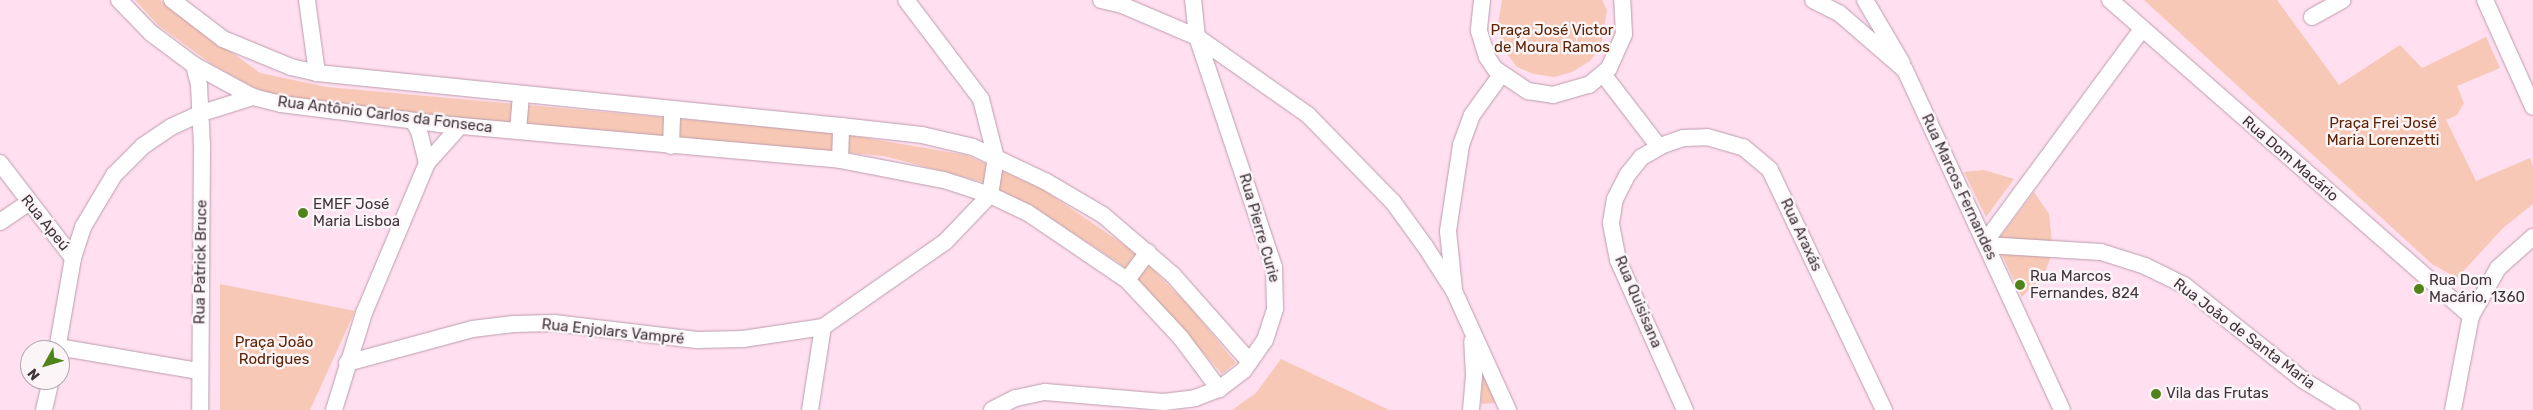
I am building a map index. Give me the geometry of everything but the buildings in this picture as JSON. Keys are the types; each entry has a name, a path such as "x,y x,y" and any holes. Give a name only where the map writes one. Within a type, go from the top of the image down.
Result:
{"street":[{"path":"119,0 151,32 194,65 253,97"},
{"path":"172,0 223,39 282,63 317,73 521,96 672,109 922,135 973,147 1103,215 1173,275 1250,362"},
{"path":"306,0 317,73"},
{"path":"810,410 823,327 945,242 990,195 996,158 981,100 906,0"},
{"path":"1101,0 1122,5 1197,37 1308,115 1393,202 1425,246 1454,291 1508,410"},
{"name":"Rua Pierre Curie","path":"992,410 1016,398 1045,392 1164,402 1182,401 1219,389 1250,362 1271,326 1276,302 1276,280 1240,160 1197,37 1193,0"},
{"path":"1482,0 1478,19 1482,45 1501,75 1528,91 1553,95 1578,90 1603,74 1616,58 1624,34 1622,0"},
{"name":"Rua Marcos Fernandes","path":"1813,0 1839,13 1906,70 2062,410"},
{"path":"1865,0 1906,70"},
{"name":"Rua Dom Macário","path":"2110,0 2471,316"},
{"path":"2312,17 2343,0"},
{"path":"2485,0 2533,107"},
{"path":"1985,243 2142,29"},
{"name":"Rua Patrick Bruce","path":"194,65 199,84 200,410"},
{"path":"1603,74 1659,147"},
{"path":"1454,291 1448,231 1463,139 1472,116 1501,75"},
{"path":"518,130 521,96"},
{"path":"59,340 73,258 83,227 114,176 143,146 170,127 199,114 253,97"},
{"name":"Rua Antônio Carlos da Fonseca","path":"253,97 308,109 413,121 840,160 944,180 990,195 1028,213 1127,280 1181,338 1219,389"},
{"path":"672,109 672,146"},
{"path":"413,121 419,131 427,163"},
{"path":"334,410 364,313 427,163 460,126"},
{"path":"840,160 842,126"},
{"name":"Rua Araxás","path":"1659,147 1683,138 1707,137 1743,147 1770,170 1884,410"},
{"name":"Rua Quisisana","path":"1659,147 1642,157 1628,174 1615,199 1612,224 1618,260 1685,410"},
{"name":"Rua Apeú","path":"0,163 28,203 73,258"},
{"path":"0,222 28,203"},
{"path":"1425,246 1448,231"},
{"path":"2453,410 2471,316 2498,268 2533,237"},
{"name":"Rua João de Santa Maria","path":"1985,243 2101,252 2145,266 2184,285 2303,380 2352,410"},
{"path":"1127,280 1148,252"},
{"path":"1468,322 1474,375 1471,410"},
{"name":"Rua Enjolars Vampré","path":"347,363 472,329 514,324 554,323 698,340 743,339 823,327"},
{"path":"70,350 199,371"},
{"path":"44,410 49,390"}],"green space":[{"path":"135,0 160,0 260,73 327,87 837,133 966,155 1044,190 1139,255 1190,307 1236,363 1222,374 1141,282 1119,263 1032,206 983,182 884,156 441,119 291,102 255,88 213,65 159,26"},
{"name":"Praça José Victor de Moura Ramos","path":"1502,0 1602,0 1607,10 1601,46 1590,61 1572,72 1554,77 1534,74 1517,67 1505,51 1497,30"},
{"name":"Praça Frei José Maria Lorenzetti","path":"2144,0 2277,0 2339,85 2400,45 2422,68 2486,37 2500,68 2457,86 2464,103 2457,115 2446,120 2476,181 2530,158 2533,167 2533,204 2503,228 2457,278 2432,264"},
{"path":"1984,170 2014,179 1986,217 1964,172"},
{"path":"2034,192 2049,214 2052,242 1997,241"},
{"path":"2001,253 2051,256 2044,275 2022,297"},
{"name":"Praça João Rodrigues","path":"220,284 355,311 310,410 220,410"},
{"path":"1281,359 1389,410 1232,410 1256,393"},
{"path":"1483,373 1496,403 1481,404"}],"place":[{"name":"EMEF José Maria Lisboa","path":"303,213"},
{"name":"Rua Marcos Fernandes, 824","path":"2020,285"},
{"name":"Rua Dom Macário, 1360","path":"2419,289"},
{"name":"Vila das Frutas","path":"2156,394"}]}
